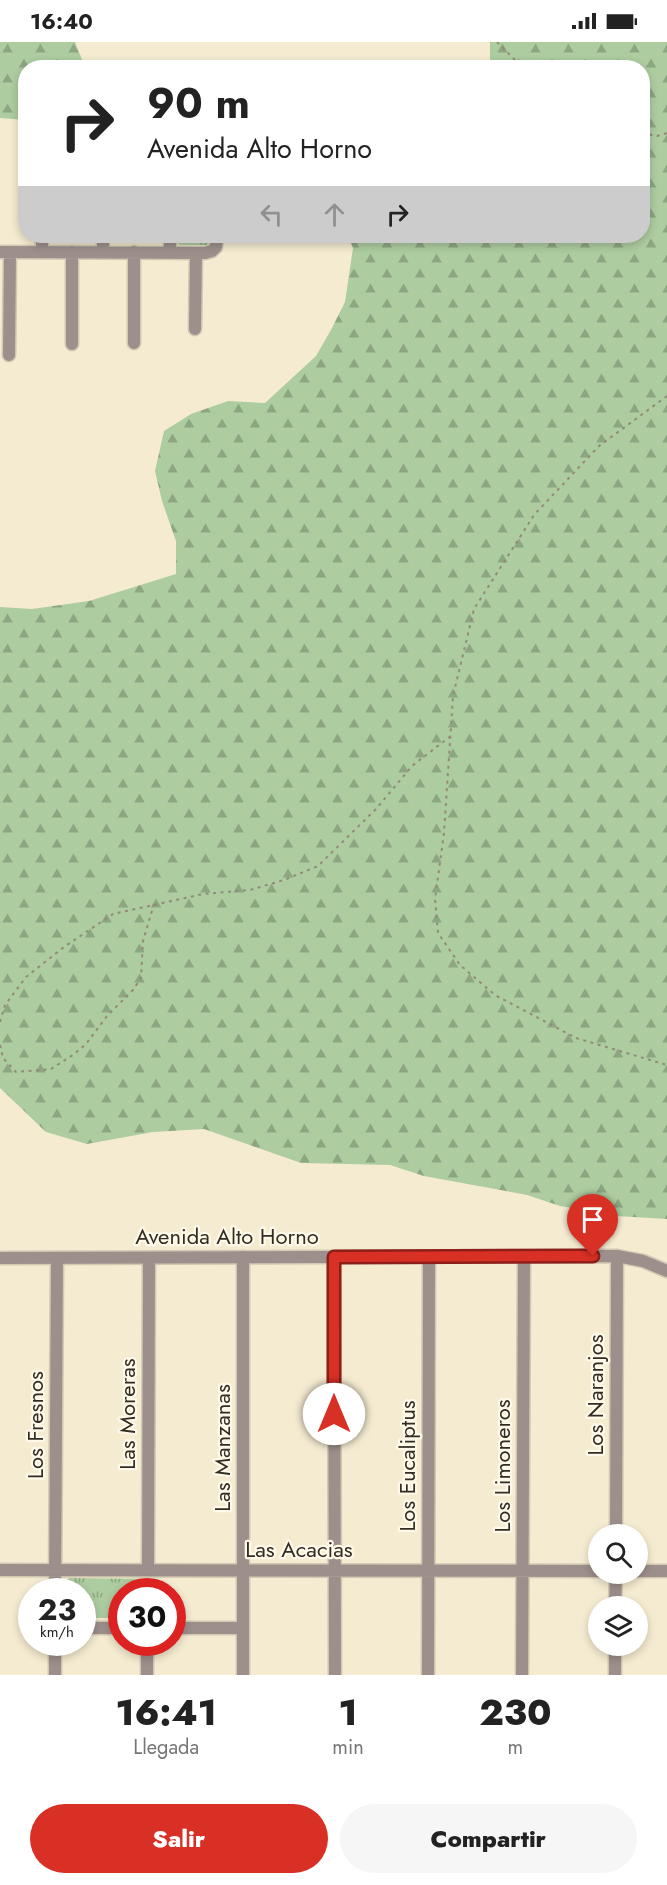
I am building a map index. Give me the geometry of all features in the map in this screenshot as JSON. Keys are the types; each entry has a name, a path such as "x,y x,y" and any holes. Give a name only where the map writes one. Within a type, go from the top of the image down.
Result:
{"street":[{"path":"42,243 42,252"},
{"path":"102,252 103,243"},
{"path":"169,253 170,243"},
{"path":"9,355 5,252 196,253 212,251 218,243"},
{"path":"72,252 72,344"},
{"path":"134,252 134,343"},
{"path":"195,329 196,253"},
{"name":"Avenida Alto Horno","path":"0,1258 617,1256 643,1261 667,1271"},
{"name":"Los Naranjos","path":"616,1524 617,1256"},
{"name":"Las Manzanas","path":"243,1257 243,1675"},
{"path":"334,1257 335,1675"},
{"name":"Los Eucaliptus","path":"428,1675 429,1257"},
{"name":"Los Limoneros","path":"522,1675 524,1257"},
{"name":"Los Fresnos","path":"55,1578 57,1258"},
{"name":"Las Moreras","path":"148,1258 148,1570"},
{"name":"Las Acacias","path":"0,1570 588,1571"},
{"path":"648,1571 667,1571"},
{"path":"186,1628 237,1628 242,1630"},
{"path":"55,1656 55,1675"},
{"path":"147,1656 147,1675"},
{"path":"615,1656 615,1675"}],"path":[{"path":"497,42 515,60"},
{"path":"650,135 667,133"},
{"path":"667,396 598,447 534,515 474,609 453,696 444,833 435,899 438,933 460,965 495,995 576,1038 667,1065"},
{"path":"0,1022 5,1005 26,977 64,947 113,914 203,894 250,890 284,880 318,866 376,809 412,766 452,735"},
{"path":"0,1045 3,1058 16,1072 51,1069 74,1055 133,990 141,978 143,941 154,904"}],"green space":[{"path":"0,42 75,42 82,60 18,60 18,119 0,118"},
{"path":"490,42 667,42 667,1219 616,1216 560,1206 527,1195 424,1176 390,1165 301,1163 204,1129 153,1132 87,1144 46,1132 0,1088 0,607 32,609 89,601 176,574 176,541 162,501 155,471 164,431 191,414 228,401 265,403 316,356 345,302 353,248 351,243 650,243 650,60 490,60"},
{"path":"177,243 209,243 207,245 180,245"},
{"path":"96,1578 108,1578 108,1618 96,1618"}],"route":[{"path":"334,1414 334,1257 593,1256"}]}
